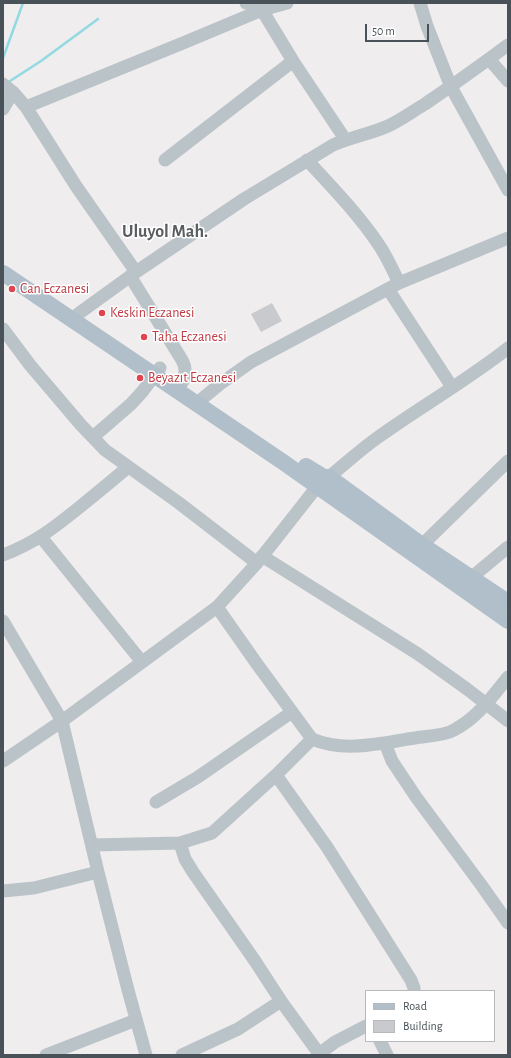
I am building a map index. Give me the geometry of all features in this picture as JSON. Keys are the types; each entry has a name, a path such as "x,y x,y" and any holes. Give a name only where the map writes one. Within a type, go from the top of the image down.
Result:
{"main road":[{"path":"3,263 78,314 213,414 323,480 508,621"},
{"path":"3,272 49,304 158,372 182,383 323,480 508,602"}],"street":[{"path":"246,3 254,4 262,10 293,61 346,139"},
{"path":"26,107 262,10 286,3"},
{"path":"420,3 427,26 451,87 508,190"},
{"path":"78,314 133,274 244,199 333,145 346,139 370,133 401,119 451,87 508,45"},
{"path":"489,59 508,81"},
{"path":"165,160 293,61"},
{"path":"8,88 26,107 133,274 185,366 185,373 182,383"},
{"path":"3,108 8,88"},
{"path":"308,160 348,205 380,246 394,286 452,387"},
{"path":"203,398 251,362 394,286 508,238"},
{"path":"3,329 30,365 81,425 105,450 260,559 418,654 508,721"},
{"path":"3,761 62,721 217,607 260,559 323,480 374,439 486,365 505,355"},
{"path":"93,437 130,404 158,372"},
{"path":"422,544 508,461"},
{"path":"3,555 19,549 41,537 128,467"},
{"path":"41,537 142,662"},
{"path":"472,577 508,547"},
{"path":"217,607 312,739 322,743 338,746 360,746 453,731 467,722 487,704 508,677"},
{"path":"3,620 62,721 98,872 146,1055"},
{"path":"156,802 198,776 292,712"},
{"path":"92,845 180,843 212,833 276,775 312,739"},
{"path":"385,743 392,761 416,797 508,923"},
{"path":"276,775 327,847 411,980 414,990"},
{"path":"180,843 185,859 193,872 320,1054 335,1042 365,1027"},
{"path":"3,892 34,888 98,872"},
{"path":"182,1055 238,1029 281,1000"},
{"path":"46,1055 136,1020"},
{"path":"380,1042 387,1055"}],"building":[{"path":"272,303 282,321 261,332 251,314"}],"waterway":[{"path":"3,58 23,3"},
{"path":"10,81 41,61 98,19"}],"place":[{"name":"Can Eczanesi","path":"12,289"},
{"name":"Keskin Eczanesi","path":"102,313"},
{"name":"Taha Eczanesi","path":"144,337"},
{"name":"Beyazıt Eczanesi","path":"140,378"}],"district":[{"name":"Uluyol Mah.","path":"165,232"}]}
